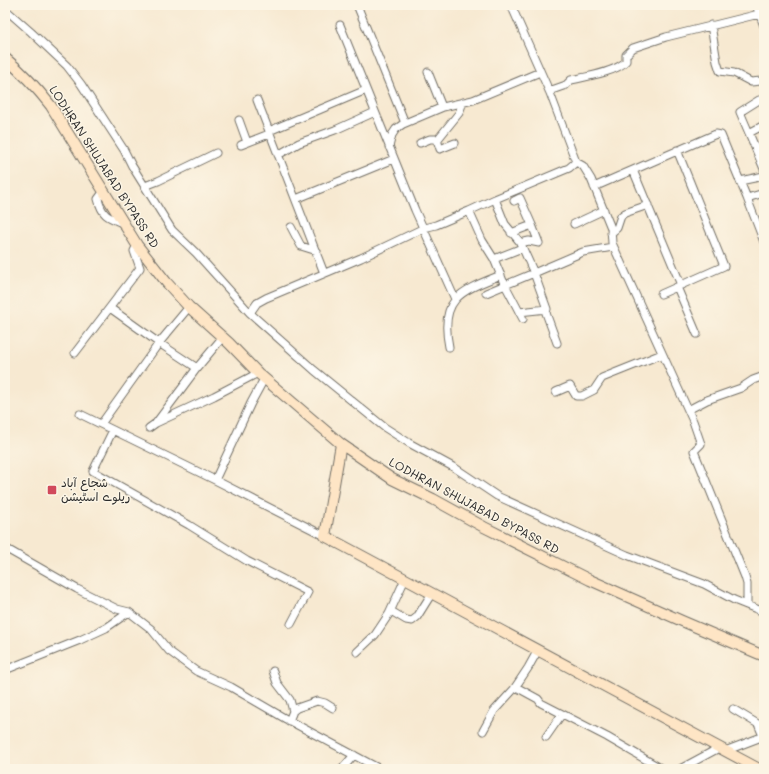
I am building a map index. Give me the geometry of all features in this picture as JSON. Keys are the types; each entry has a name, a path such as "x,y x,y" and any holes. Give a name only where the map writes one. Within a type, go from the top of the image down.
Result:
{"street":[{"path":"357,5 405,123"},
{"path":"511,5 549,91 576,162 583,166 604,210 611,228 610,239 613,247 688,410 701,444 694,451 745,576 747,584 747,605"},
{"path":"756,5 764,26"},
{"path":"5,9 32,32 67,66 94,102 172,230 196,253 250,313 314,370 384,427 409,443 455,468 497,496 627,555 704,584 764,612"},
{"path":"549,91 566,85 571,80 612,69 623,64 626,61 626,55 633,48 711,25 759,14"},
{"path":"340,25 389,148 455,300"},
{"path":"711,25 720,71 734,73 751,82 761,81"},
{"name":"LODHRAN SHUJABAD BYPASS RD","path":"5,58 22,72 40,92 104,191 122,223 167,283 189,307 261,376 341,444 392,479 484,528 590,580 764,656"},
{"path":"428,72 442,107"},
{"path":"389,148 392,136 396,129 405,123 442,107 472,100 540,72"},
{"path":"239,120 244,144 366,90"},
{"path":"257,100 317,251 324,273"},
{"path":"759,100 740,112 762,157 764,169"},
{"path":"455,143 440,149 438,139 459,113 463,102"},
{"path":"278,155 299,143 335,130 375,112"},
{"path":"749,133 764,125"},
{"path":"594,187 716,134 721,135 747,198 761,224 764,242"},
{"path":"420,143 430,139 438,139"},
{"path":"661,294 724,266 677,150"},
{"path":"145,186 216,153"},
{"path":"296,199 394,159"},
{"path":"250,313 257,303 266,298 361,258 424,228 436,225 569,168 576,162"},
{"path":"633,170 648,205 697,334"},
{"path":"740,181 764,176"},
{"path":"747,198 764,193"},
{"path":"494,259 529,242 539,243 520,198 514,201"},
{"path":"495,199 505,224 521,246 534,273 557,343"},
{"path":"611,233 617,228 621,216 648,205"},
{"path":"574,224 604,210"},
{"path":"469,211 482,240 494,259 521,316 547,309"},
{"path":"511,233 532,225"},
{"path":"291,227 301,246 317,251"},
{"path":"75,353 140,268 134,251 137,245"},
{"path":"486,293 583,252 613,247"},
{"path":"450,347 447,334 450,306 460,294 501,274"},
{"path":"101,424 160,343 189,307"},
{"path":"110,308 197,368"},
{"path":"156,423 197,368 222,338"},
{"path":"556,392 570,386 576,396 582,396 594,390 602,378 662,354"},
{"path":"149,428 156,423 214,396 261,376"},
{"path":"215,480 251,403 261,376"},
{"path":"688,410 707,400 741,388 753,380 764,376"},
{"path":"80,414 325,536 759,769"},
{"path":"113,430 93,471 189,525 247,561 308,592 291,624"},
{"path":"325,536 341,444"},
{"path":"5,548 77,589 117,609 129,612 151,629 169,651 196,671 231,687 289,721 380,769"},
{"path":"358,652 375,635 391,610 406,579"},
{"path":"391,610 406,620 412,621 421,611 432,594"},
{"path":"5,670 106,628 129,612"},
{"path":"483,731 494,711 516,687 538,650"},
{"path":"273,671 277,683 290,700 293,711"},
{"path":"516,687 538,699 541,703 607,737 662,769"},
{"path":"289,721 293,711 297,708 317,701 325,703 333,708"},
{"path":"680,769 722,749 763,736 758,724 733,710"},
{"path":"546,737 562,714"},
{"path":"342,769 354,755"}],"place":[{"name":"شجاع آباد ریلوے اسٹیشن","path":"52,490"}]}
